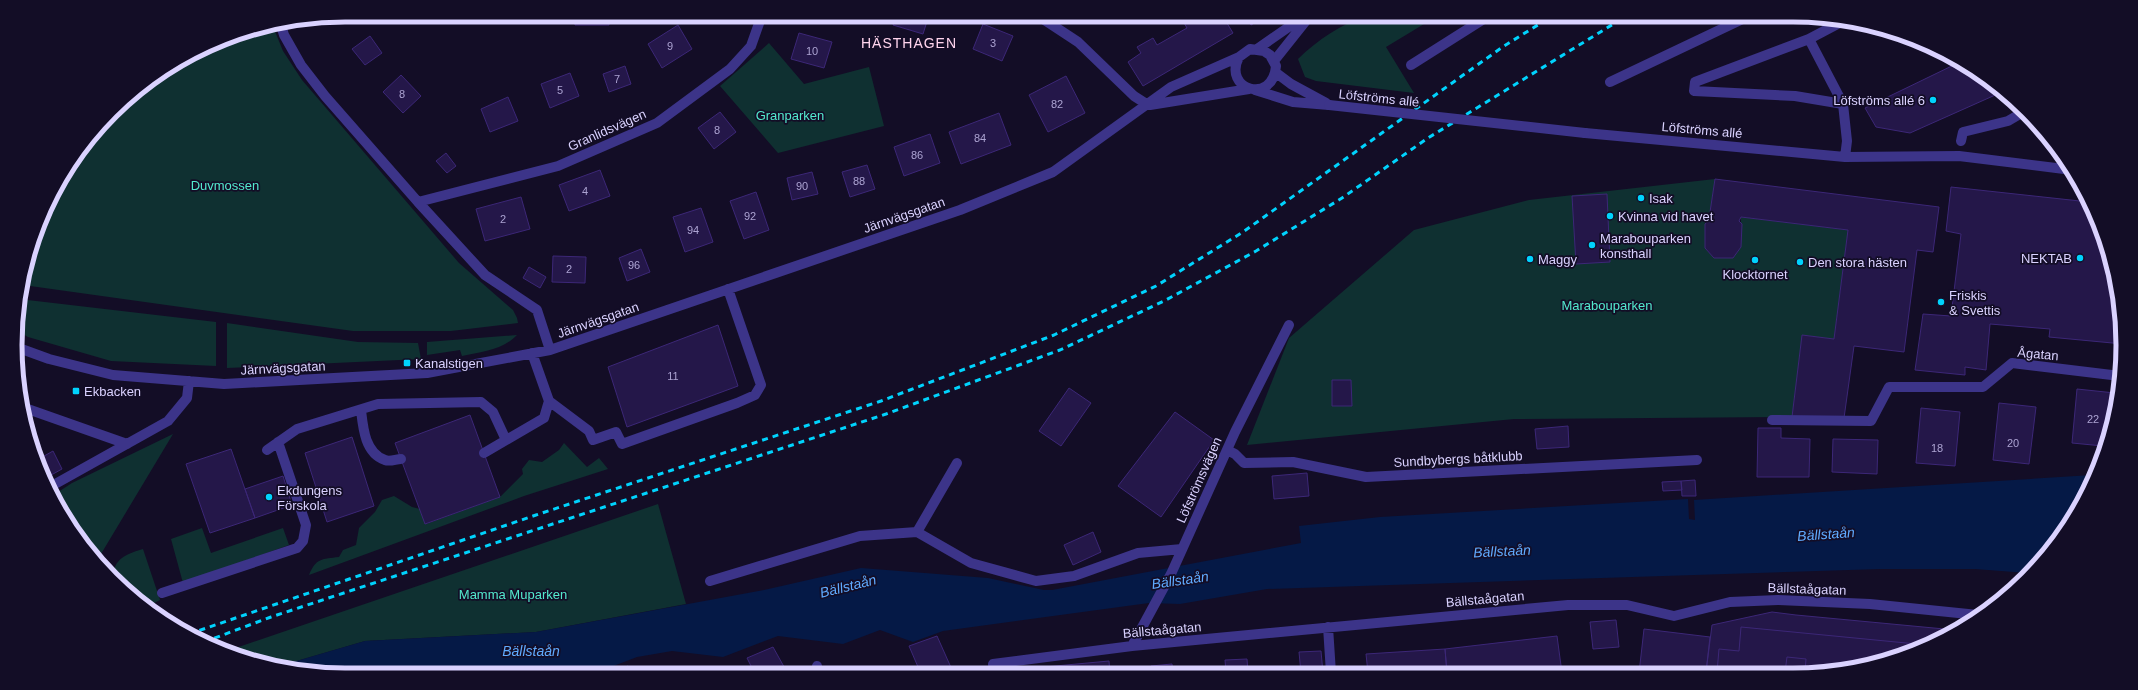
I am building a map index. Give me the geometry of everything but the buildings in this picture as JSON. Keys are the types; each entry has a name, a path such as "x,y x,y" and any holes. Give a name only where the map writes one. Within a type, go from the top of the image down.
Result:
{"street":[{"name":"Granlidsvägen","path":"418,202 558,166 657,123 730,69 751,46 760,22"},
{"path":"1048,22 1078,42 1134,96 1148,105"},
{"name":"Järnvägsgatan","path":"22,349 49,359 114,375 224,384 427,373 550,350 960,210 1053,172 1171,87 1239,57 1244,52 1257,49 1298,22"},
{"name":"Järnvägsgatan","path":"1274,61 1306,22"},
{"path":"1410,65 1479,22"},
{"path":"1610,82 1736,22"},
{"path":"1836,25 1809,40 1694,82 1694,91 1795,96 1843,104"},
{"path":"282,28 284,35 301,65 325,96 418,202 485,275 536,310 550,350"},
{"path":"1809,40 1843,104 1847,140 1846,157"},
{"path":"1257,49 1270,55 1274,61 1275,72"},
{"path":"1239,57 1235,64 1236,75 1242,85 1252,89"},
{"name":"Järnvägsgatan","path":"1148,105 1267,86 1272,81 1275,72"},
{"name":"Löfströms allé","path":"1275,72 1291,84 1330,105"},
{"name":"Löfströms allé","path":"1252,89 1294,102 1585,133 1846,157 1959,156 2064,169"},
{"path":"1961,141 1963,132 2008,121 2019,115"},
{"path":"532,353 549,401 589,431 593,440 616,432 622,444 737,404 755,395 761,385 728,289"},
{"name":"Löfströmsvägen","path":"1132,646 1147,620 1177,560 1226,450 1289,325"},
{"name":"Ågatan","path":"1772,420 1871,421 1889,387 1983,387 2012,363 2114,375"},
{"path":"54,485 168,421 187,398 189,381"},
{"path":"484,453 544,418 549,401"},
{"path":"267,450 297,429 378,404 481,402 493,412 506,440"},
{"path":"28,408 127,444"},
{"path":"360,410 363,433 374,454 387,461 401,459"},
{"path":"162,593 297,548 303,541 306,525 278,442"},
{"name":"Sundbybergs båtklubb","path":"1226,450 1235,454 1244,463 1293,462 1366,477 1697,460"},
{"path":"917,532 957,463"},
{"path":"710,582 860,536 917,532 971,563 1036,581 1074,576 1138,553 1182,549"},
{"name":"Bällstaågatan","path":"1000,668 1132,646 1568,605 1627,605 1674,616 1730,602 1778,600 1870,604 1971,614"},
{"path":"1328,627 1331,668"}],"green space":[{"path":"1427,22 1386,47 1414,93 1316,81 1305,77 1298,59 1313,45 1330,33 1349,23"},
{"name":"Duvmossen","path":"274,30 283,51 302,80 459,263 513,310 518,323 451,331 353,331 27,286 28,282 39,241 55,202 76,166 102,132 132,102 183,65 202,55 241,39"},
{"name":"Granparken","path":"769,43 804,84 869,67 884,126 778,153 720,86"},
{"name":"Marabouparken","path":"1715,179 1710,212 1705,224 1705,248 1714,258 1733,258 1741,247 1741,217 1848,230 1834,339 1802,335 1792,417 1514,419 1247,445 1289,338 1414,230 1529,200"},
{"path":"25,300 216,322 216,366 111,361 28,337 23,334"},
{"path":"227,323 358,342 418,343 421,359 227,368"},
{"path":"517,335 505,344 484,352 462,356 460,350 427,355 427,342"},
{"path":"173,434 100,556 76,524 57,492 72,483"},
{"path":"564,443 587,467 599,458 608,469 524,496 309,575 314,565 320,560 339,557 343,550 356,545 359,528 375,512 382,500 394,496 412,507 420,509 426,524 500,497 523,474 522,469 529,460 542,462 559,450"},
{"name":"Mamma Muparken","path":"658,504 686,604 536,632 365,641 289,663 261,657 235,648"},
{"path":"202,528 211,553 283,528 289,545 183,583 171,539"},
{"path":"143,549 160,600 152,604 132,588 114,570 119,560 133,552"}],"water":[{"name":"Bällstaån","path":"2088,475 2083,488 2062,524 2036,558 2021,573 1975,569 1880,569 1267,589 1180,604 1149,603 943,631 913,642 880,630 843,644 778,636 723,657 672,651 637,657 608,668 345,668 289,663 365,641 536,632 764,590 861,568 988,578 1044,590 1052,590 1301,543 1299,526 1380,517 1688,499 1689,519 1695,520 1694,500"}],"railway":[{"path":"196,632 536,515 881,401 1054,335 1156,286 1243,232 1504,46 1543,22"},
{"path":"212,639 271,617 886,414 1060,350 1164,301 1256,251 1342,198 1428,138 1617,22"}],"place":[{"name":"Löfströms allé 6","path":"1933,100"},
{"name":"Isak","path":"1641,198"},
{"name":"Kvinna vid havet","path":"1610,216"},
{"name":"Marabouparken konsthall","path":"1592,245"},
{"name":"NEKTAB","path":"2080,258"},
{"name":"Maggy","path":"1530,259"},
{"name":"Klocktornet","path":"1755,260"},
{"name":"Den stora hästen","path":"1800,262"},
{"name":"Friskis & Svettis","path":"1941,302"},
{"name":"Kanalstigen","path":"407,363"},
{"name":"Ekbacken","path":"76,391"},
{"name":"Ekdungens Förskola","path":"269,497"}],"district":[{"name":"HÄSTHAGEN","path":"909,43"}]}
